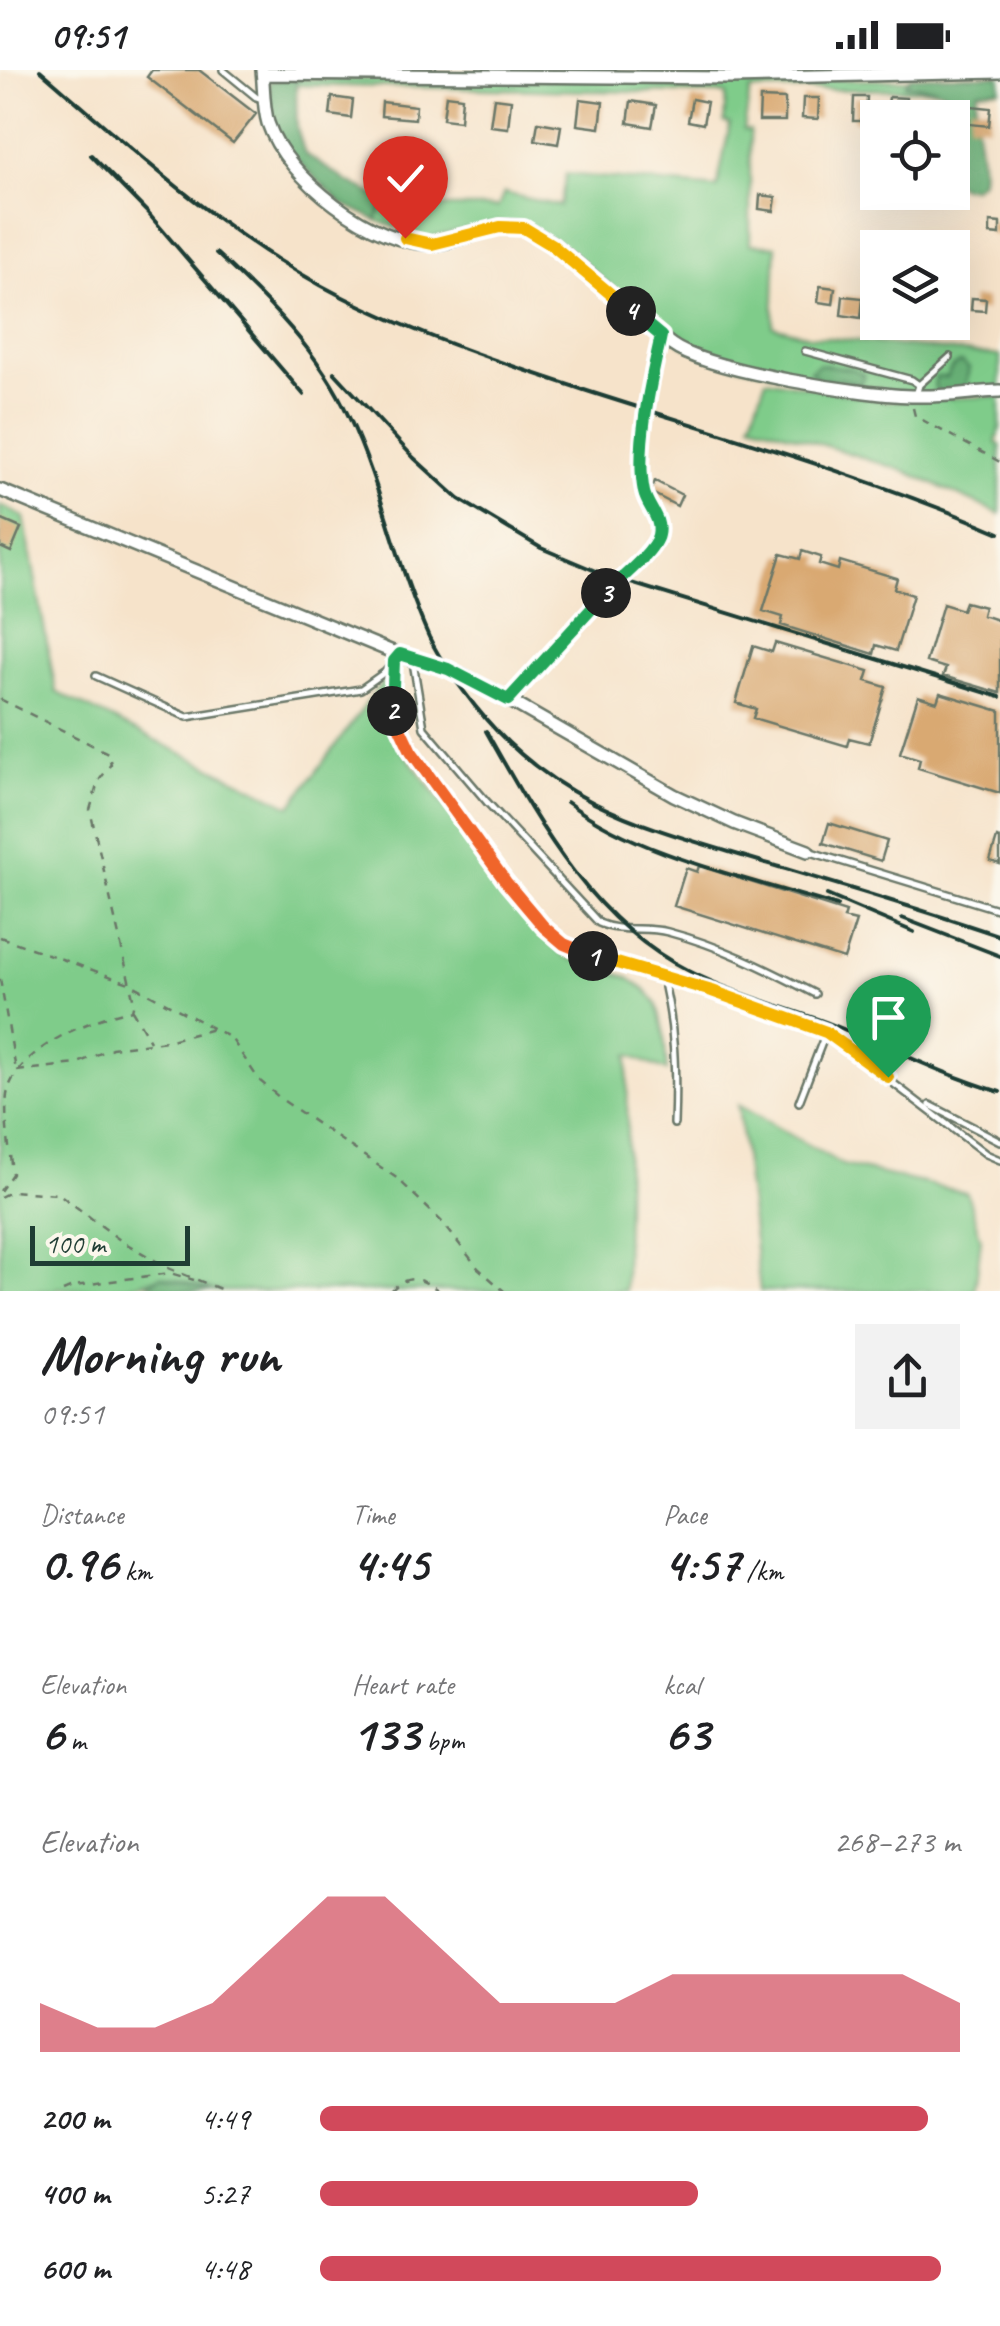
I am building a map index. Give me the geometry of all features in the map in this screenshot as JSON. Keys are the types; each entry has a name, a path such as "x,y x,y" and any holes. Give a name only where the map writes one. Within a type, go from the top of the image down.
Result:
{"street":[{"path":"1000,72 731,78 262,72 268,123 289,158 312,187 338,209 369,226 432,244 500,227 524,228 552,245 675,348 712,363 790,378 917,391 1000,391"},
{"path":"0,490 402,658 448,669 674,795 808,851"}],"lane":[{"path":"223,70 256,97 266,100"},
{"path":"804,351 912,380 917,391 950,358"},
{"path":"96,676 187,717 361,689 402,658"},
{"path":"402,658 392,713 411,751 506,882 564,944 826,1032 919,1099 986,1154 1000,1160"},
{"path":"402,658 424,728 486,802 599,923 614,930 634,927 681,936 747,958 815,994"},
{"path":"808,851 1000,910"},
{"path":"662,976 669,1002 676,1075 674,1124"},
{"path":"799,1102 826,1032"},
{"path":"919,1099 1000,1141"}],"path":[{"path":"508,700 653,548 659,534 656,514 644,493 644,445 661,336"},
{"path":"917,391 912,410 915,416 1000,462"},
{"path":"0,699 108,753 111,764 98,782 90,810 134,1002 132,1010 150,1042"},
{"path":"0,936 129,983 231,1038 259,1080 398,1179 443,1222 478,1268 504,1291"},
{"path":"0,979 17,1071"},
{"path":"0,1191 12,1174 8,1095 17,1071 36,1052 101,1016 132,1010"},
{"path":"17,1071 76,1064 112,1048 214,1029"},
{"path":"0,1198 12,1191 59,1194 120,1240 168,1268 226,1291"},
{"path":"63,1291 170,1273 210,1285"},
{"path":"391,1291 400,1281 410,1278 426,1280 440,1291"}],"green space":[{"path":"1000,75 1000,89 978,91 981,181 973,187 970,100 952,100 952,95 934,88 905,85 911,76"},
{"path":"296,79 935,80 1000,89 750,90 744,130 750,131 750,244 776,246 773,326 810,336 1000,356 1000,389 917,394 813,380 717,361 682,344 553,239 498,222 425,239 376,220 386,200 427,207 498,207 504,193 560,206 566,174 717,188 730,124 724,123 726,94 296,85"},
{"path":"296,79 297,128 305,154 348,182 386,200 376,220 341,203 292,156 273,123 269,81"},
{"path":"961,362 969,368 965,389 945,393 934,387 936,377 946,377"},
{"path":"819,364 864,375 860,384 842,379 821,380 810,371"},
{"path":"766,379 887,401 1000,396 996,443 1000,445 1000,514 905,471 751,422"},
{"path":"0,505 24,517 56,692 291,806 389,673 390,719 396,742 547,940 565,957 627,977 645,989 657,1004 667,1071 628,1055 625,1291 215,1291 161,1276 110,1289 0,1291"},
{"path":"738,1105 843,1165 967,1193 981,1239 975,1291 760,1291"},
{"path":"161,1276 215,1291 177,1291 148,1285"}],"building":[{"path":"152,70 199,70 256,114 233,143 147,77"},
{"path":"446,95 462,97 460,121 443,119"},
{"path":"332,97 353,100 351,118 330,115"},
{"path":"854,97 867,97 860,100 860,121 853,121"},
{"path":"494,98 511,100 508,128 490,126"},
{"path":"760,98 785,99 785,121 759,121"},
{"path":"803,98 819,98 818,119 802,118"},
{"path":"580,99 603,102 600,128 577,125"},
{"path":"692,99 707,102 703,124 688,121"},
{"path":"631,101 656,105 652,127 628,123"},
{"path":"382,102 416,106 415,119 381,116"},
{"path":"971,106 991,108 989,126 970,124"},
{"path":"538,122 561,126 558,144 535,140"},
{"path":"760,195 776,197 774,211 759,209"},
{"path":"990,222 1000,223 1000,235 990,234"},
{"path":"820,286 835,288 833,304 818,302"},
{"path":"843,296 860,298 860,318 841,315"},
{"path":"972,298 986,299 985,311 971,310"},
{"path":"655,481 682,495 677,506 650,492"},
{"path":"0,519 21,528 11,552 0,547"},
{"path":"802,551 821,557 819,564 838,570 840,561 897,578 894,589 913,595 896,651 876,645 874,654 781,625 783,617 763,611 781,554 800,559"},
{"path":"965,602 984,607 982,615 1000,621 1000,693 943,676 946,668 926,662 943,604 962,610"},
{"path":"775,643 869,671 866,681 886,687 869,743 849,738 847,746 753,718 756,709 736,703 753,646 772,652"},
{"path":"940,693 1000,711 1000,793 918,768 920,759 900,753 918,696 937,702"},
{"path":"829,823 887,841 881,861 823,843"},
{"path":"997,838 1000,839 1000,864 990,861"},
{"path":"699,866 846,912 844,918 856,921 844,959 674,906 686,868 697,872"}],"railway":[{"path":"40,70 223,222 301,274 372,311 492,359 846,474 1000,533"},
{"path":"91,155 147,212 304,395"},
{"path":"216,253 291,328 337,393 371,471 429,637 462,689 506,741 573,791 645,825 1000,936"},
{"path":"334,372 414,458 459,499 541,548 605,575 1000,697"},
{"path":"486,731 570,867 623,926 654,950 724,986 1000,1092"},
{"path":"567,802 595,821 661,852 837,906"},
{"path":"827,895 914,932"},
{"path":"902,918 1000,956"}],"route":[{"path":"405,238 432,244 500,227 524,228 552,245 661,336 644,429 644,493 656,514 659,534 653,548 508,700 448,669 400,654 394,661 392,713 411,751 506,882 564,944 826,1032 888,1077"}]}
